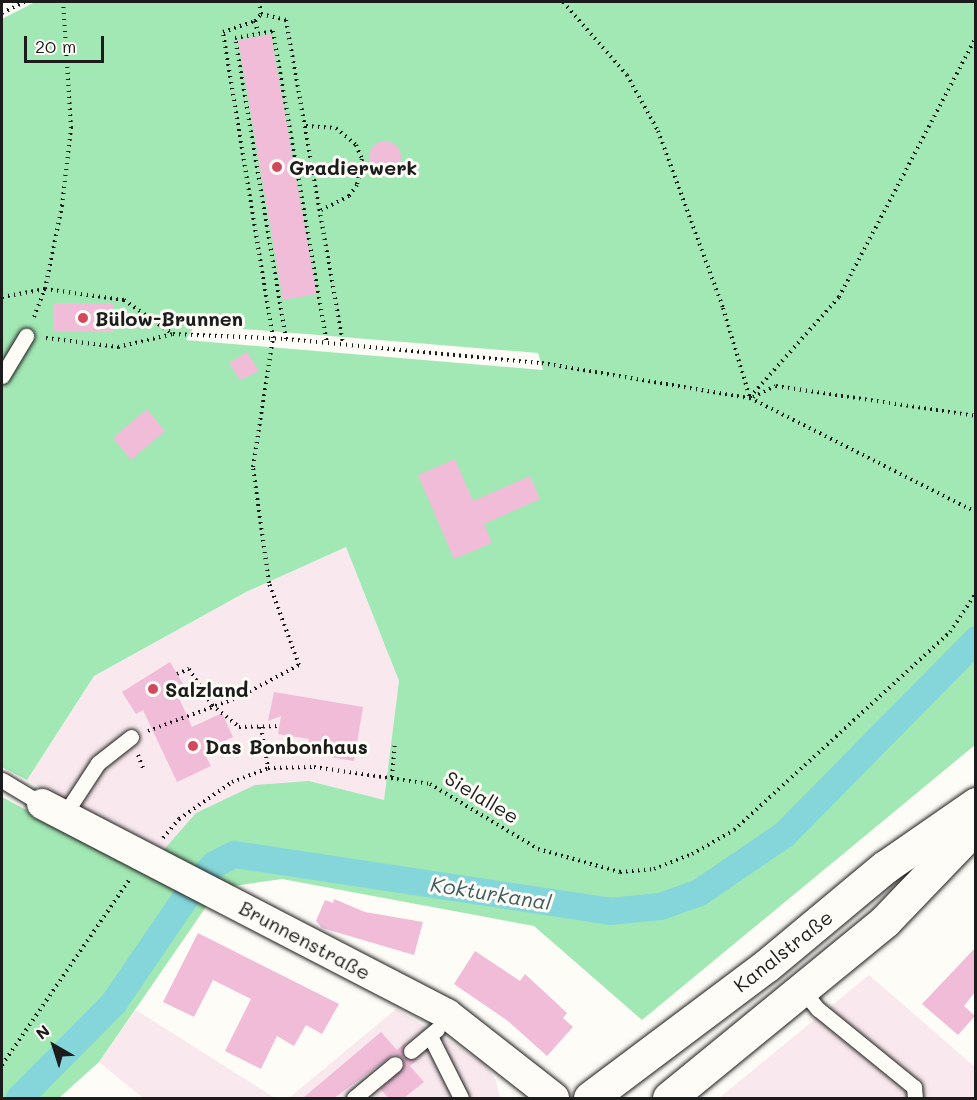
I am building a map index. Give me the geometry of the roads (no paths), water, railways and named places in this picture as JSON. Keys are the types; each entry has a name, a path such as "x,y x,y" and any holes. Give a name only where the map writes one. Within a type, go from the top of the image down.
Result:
{"main road":[{"name":"Kanalstraße","path":"590,1098 765,966 885,867 975,804"},
{"path":"669,1098 804,992 915,894 975,826"}],"street":[{"name":"Brunnenstraße","path":"53,809 217,894 439,1025 554,1098"}],"lane":[{"path":"2,376 26,336"},
{"path":"2,780 53,809 98,763 131,737"},
{"path":"804,992 818,1009 914,1087 915,1098"},
{"path":"411,1051 439,1025 461,1098"},
{"path":"354,1098 395,1064"}],"waterway":[{"name":"Kokturkanal","path":"19,1098 113,1003 192,887 214,864 234,854 609,911 660,906 699,892 784,834 976,639"}],"place":[{"name":"Gradierwerk","path":"277,167"},
{"name":"Bülow-Brunnen","path":"83,318"},
{"name":"Salzland","path":"153,689"},
{"name":"Das Bonbonhaus","path":"193,746"}]}
